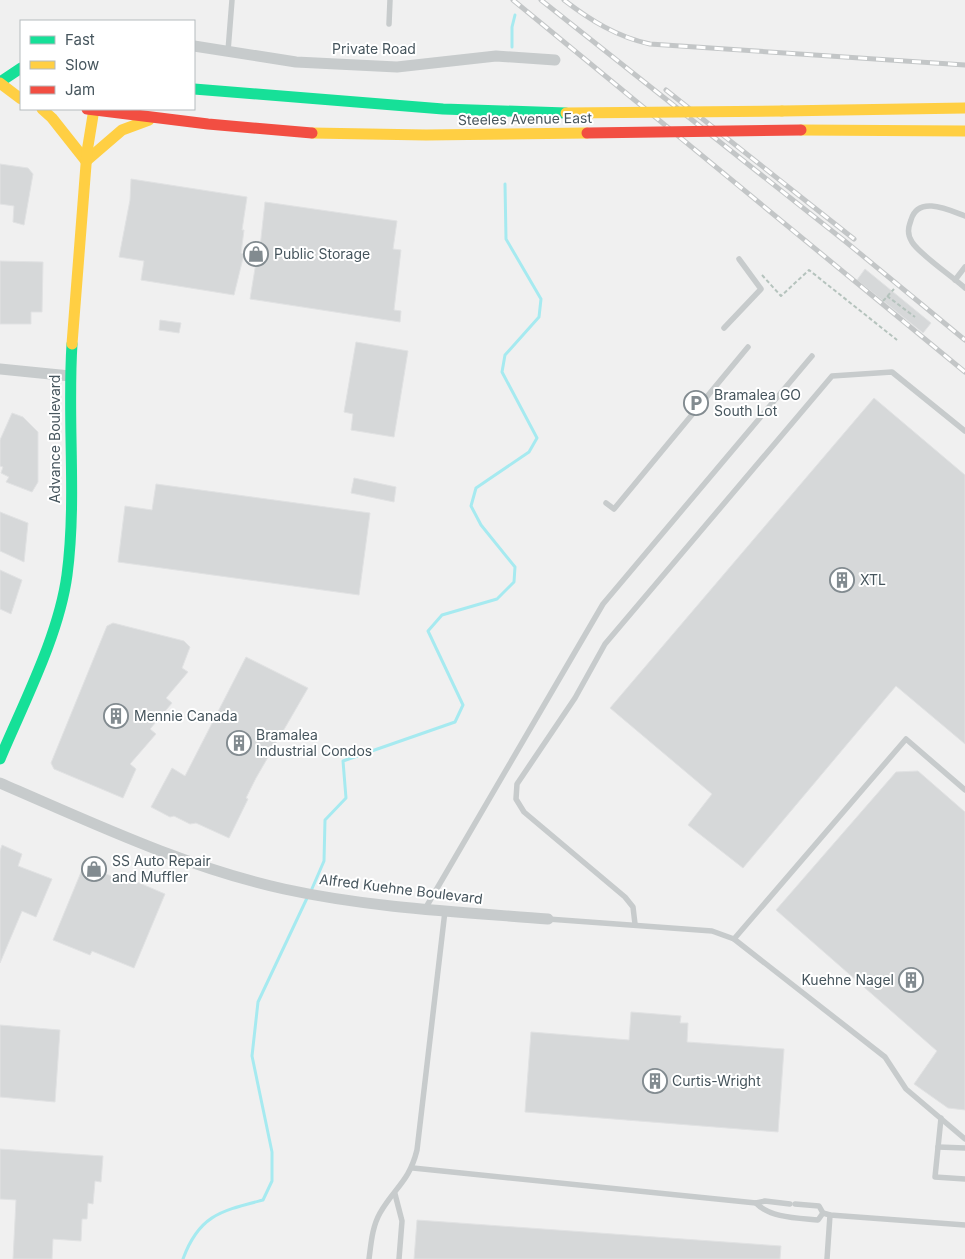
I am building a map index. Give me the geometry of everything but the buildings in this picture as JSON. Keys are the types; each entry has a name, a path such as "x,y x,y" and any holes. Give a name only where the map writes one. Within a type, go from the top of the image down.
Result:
{"main road":[{"path":"20,69 0,82 20,98"},
{"name":"Steeles Avenue East","path":"195,89 443,109 566,113 965,108"},
{"path":"43,110 52,118 86,161 111,136 134,123 158,119"},
{"name":"Advance Boulevard","path":"0,759 57,622 66,576 70,541 70,376 86,161 92,110"},
{"name":"Steeles Avenue East","path":"99,110 158,119 328,134 446,135 801,130 965,131"}],"street":[{"name":"Private Road","path":"195,46 296,62 397,67 496,56 555,60"},
{"path":"0,369 70,376"},
{"name":"Alfred Kuehne Boulevard","path":"0,783 148,847 219,871 284,889 332,898 425,909 548,919"}],"lane":[{"path":"228,51 232,0"},
{"path":"389,24 390,0"},
{"path":"965,216 934,205 920,208 912,217 908,232 912,243 965,288"},
{"path":"724,328 761,289 739,259"},
{"path":"955,280 965,267"},
{"path":"606,503 614,509 748,347"},
{"path":"425,909 603,604 812,356"},
{"path":"636,924 633,907 625,897 524,812 516,799 517,784 575,698 605,644 832,376 892,372 965,431"},
{"path":"734,939 906,739 965,790"},
{"path":"369,1259 371,1237 380,1214 413,1168 417,1150 445,911"},
{"path":"548,919 712,931 734,939 885,1057 906,1089 965,1139"},
{"path":"941,1118 935,1177 965,1179"},
{"path":"938,1147 965,1148"},
{"path":"413,1168 756,1203 765,1201 819,1206 823,1213 830,1216 965,1225"},
{"path":"395,1194 402,1222 399,1259"},
{"path":"756,1203 763,1211 790,1217 818,1220 823,1213"},
{"path":"827,1259 830,1216"}],"path":[{"path":"756,268 781,296 809,270 896,340"},
{"path":"882,301 894,289"},
{"path":"887,296 915,317"},
{"path":"872,320 876,317"}],"waterway":[{"path":"512,47 512,27 515,15"},
{"path":"311,891 324,861 325,820 346,798 343,761 455,722 463,705 428,631 442,615 497,599 514,582 515,567 481,525 471,506 476,488 529,452 537,438 502,372 505,355 539,317 541,299 506,239 505,184"},
{"path":"183,1259 189,1244 204,1224 223,1212 263,1200 272,1181 272,1152 252,1056 258,1002 308,896"}],"railway":[{"path":"513,0 965,372"},
{"path":"541,0 846,242 965,340"},
{"path":"564,0 604,27 626,37 650,44 965,65"},
{"path":"666,90 854,239"}],"traffic: fast":[{"path":"0,82 20,69"},
{"path":"195,89 443,109 566,113"},
{"path":"0,759 49,645 63,598 67,575 72,489 72,344"}],"traffic: slow":[{"path":"0,83 20,98"},
{"path":"782,111 965,108"},
{"path":"43,110 52,118 86,161"},
{"path":"72,344 87,152 94,110"},
{"path":"566,113 782,111"},
{"path":"86,161 122,130 149,120"},
{"path":"801,130 965,131"},
{"path":"312,133 426,135 587,133"}],"traffic: jam":[{"path":"95,110 208,124 312,133"},
{"path":"587,133 801,130"}],"place":[{"name":"Public Storage","path":"256,254"},
{"name":"Bramalea GO South Lot","path":"696,403"},
{"name":"XTL","path":"842,580"},
{"name":"Mennie Canada","path":"116,716"},
{"name":"Bramalea Industrial Condos","path":"239,743"},
{"name":"SS Auto Repair and Muffler","path":"94,869"},
{"name":"Kuehne Nagel","path":"911,980"},
{"name":"Curtis-Wright","path":"655,1081"}]}
